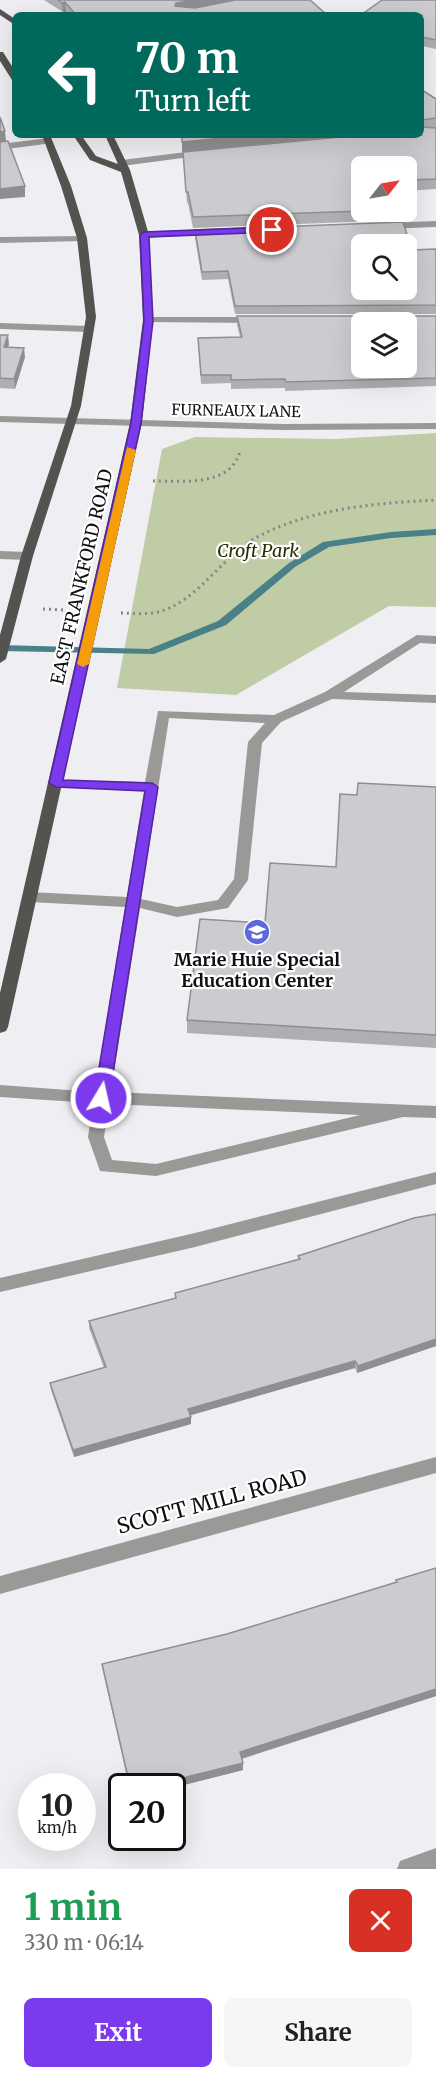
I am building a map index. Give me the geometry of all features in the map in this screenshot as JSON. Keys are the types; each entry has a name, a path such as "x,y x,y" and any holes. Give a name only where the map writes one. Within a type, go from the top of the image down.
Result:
{"main road":[{"path":"0,11 12,21"},
{"path":"0,54 12,73"},
{"path":"0,659 27,556 72,421 91,317 82,238 48,138"},
{"path":"79,138 93,158 123,166"},
{"name":"EAST FRANKFORD ROAD","path":"0,1027 136,423 148,321 144,235 123,166 110,138"}],"street":[{"path":"0,147 48,138"},
{"path":"123,166 211,152"},
{"path":"377,226 436,224"},
{"path":"144,235 225,232"},
{"path":"0,240 82,238"},
{"path":"148,321 273,320"},
{"path":"0,326 89,329"},
{"name":"FURNEAUX LANE","path":"0,419 295,427 436,426"},
{"path":"0,555 27,556"},
{"path":"30,897 133,902 177,912 224,904 241,880 255,742 276,719 330,694 417,639 436,640"},
{"path":"330,694 436,699"},
{"path":"276,719 163,714 96,1137 106,1166 156,1170 402,1111"},
{"path":"56,783 152,787"},
{"path":"0,1091 101,1098 436,1112"},
{"path":"0,1285 195,1240 436,1178"},
{"name":"SCOTT MILL ROAD","path":"0,1585 436,1466"},
{"path":"408,1869 436,1859"}],"path":[{"path":"153,481 195,481 211,478 234,465 240,457 240,448"},
{"path":"117,613 160,612 211,577 231,555 248,543 285,524 361,507 436,500"},
{"path":"35,609 70,611"}],"green space":[{"name":"Croft Park","path":"436,433 436,607 389,606 236,695 117,688 162,449 195,437 334,439"}],"building":[{"path":"58,0 194,0 176,3 175,6 195,8 235,0 310,0 324,12 73,12 65,2"},
{"path":"382,0 436,0 436,40 424,37 424,12 365,12"},
{"path":"424,91 436,99 436,118 424,120"},
{"path":"0,117 5,131 0,132"},
{"path":"424,127 436,128 436,179 417,180 417,156 351,156 351,211 193,217 188,192 186,192 183,152 330,138 424,138"},
{"path":"182,138 222,138 182,142"},
{"path":"8,141 25,186 0,189 0,142"},
{"path":"403,222 407,234 351,234 351,300 417,300 417,250 436,249 436,305 235,306 228,271 202,272 195,230"},
{"path":"237,316 351,316 351,378 417,378 417,316 436,316 436,378 286,382 285,379 231,380 231,375 201,375 198,338 242,337"},
{"path":"0,335 8,335 4,347 24,348 14,379 0,378"},
{"path":"358,783 436,787 436,1035 187,1020 200,919 265,923 270,863 336,867 340,794 357,795"},
{"path":"436,1214 436,1339 358,1366 355,1361 188,1409 191,1417 73,1450 50,1383 106,1367 89,1321 176,1298 175,1293 300,1259 298,1256 414,1218"},
{"path":"436,1568 436,1689 240,1752 243,1763 186,1777 186,1773 127,1773 102,1664 227,1634 397,1582 396,1580"}],"waterway":[{"path":"0,648 150,652 222,623 292,565 326,544 391,535 436,532"}],"slow traffic":[{"path":"83,664 130,450"}],"place":[{"name":"Marie Huie Special Education Center","path":"257,932"}],"route":[{"path":"101,1098 152,787 56,783 136,423 148,321 144,235 272,230"}]}
